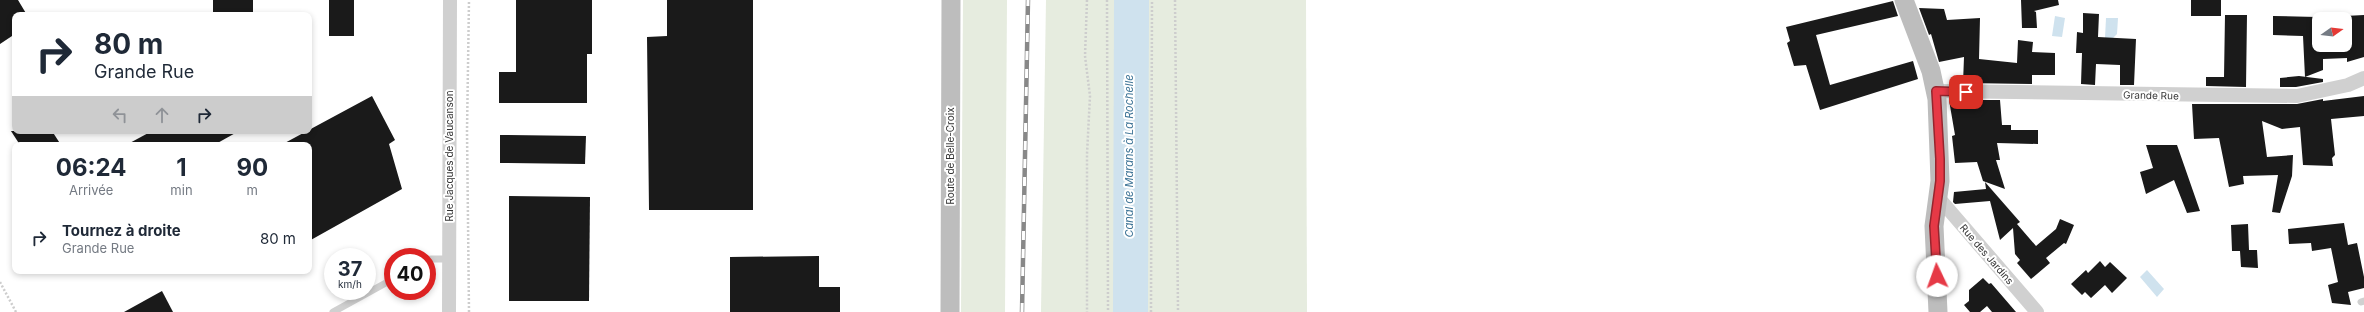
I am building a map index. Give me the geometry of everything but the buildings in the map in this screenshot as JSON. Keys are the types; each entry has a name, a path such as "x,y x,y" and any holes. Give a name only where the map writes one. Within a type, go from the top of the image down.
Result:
{"street":[{"name":"Rue Jacques de Vaucanson","path":"449,312 450,0"},
{"name":"Route de Belle-Croix","path":"950,312 951,0"},
{"path":"1904,0 1931,71 1936,91 1940,159 1934,226 1938,312"},
{"name":"Grande Rue","path":"1936,91 2297,96 2348,86 2364,78"},
{"name":"Rue des Jardins","path":"1937,196 2037,312"},
{"path":"1928,312 1923,254 1934,226"}],"lane":[{"path":"436,259 450,259"},
{"path":"333,312 384,284"}],"path":[{"path":"469,0 467,131 469,312"},
{"path":"1087,0 1085,56 1090,96 1087,154 1087,312"},
{"path":"1107,0 1108,312"},
{"path":"1151,312 1152,0"},
{"path":"1175,0 1178,312"},
{"path":"0,282 16,312"}],"shaded area":[{"path":"963,0 1007,0 1005,312 961,312"},
{"path":"1046,0 1306,0 1307,312 1041,312"}],"water":[{"name":"Canal de Marans à La Rochelle","path":"1114,0 1149,0 1148,312 1113,312"},
{"path":"2055,16 2065,18 2062,37 2052,36"},
{"path":"2106,18 2118,18 2117,34 2112,39 2105,38"},
{"path":"2147,270 2164,289 2157,297 2140,277"}],"railway":[{"path":"1022,312 1028,0"}],"route":[{"path":"1937,276 1934,226 1940,181 1940,159 1936,91 1966,92"}]}
